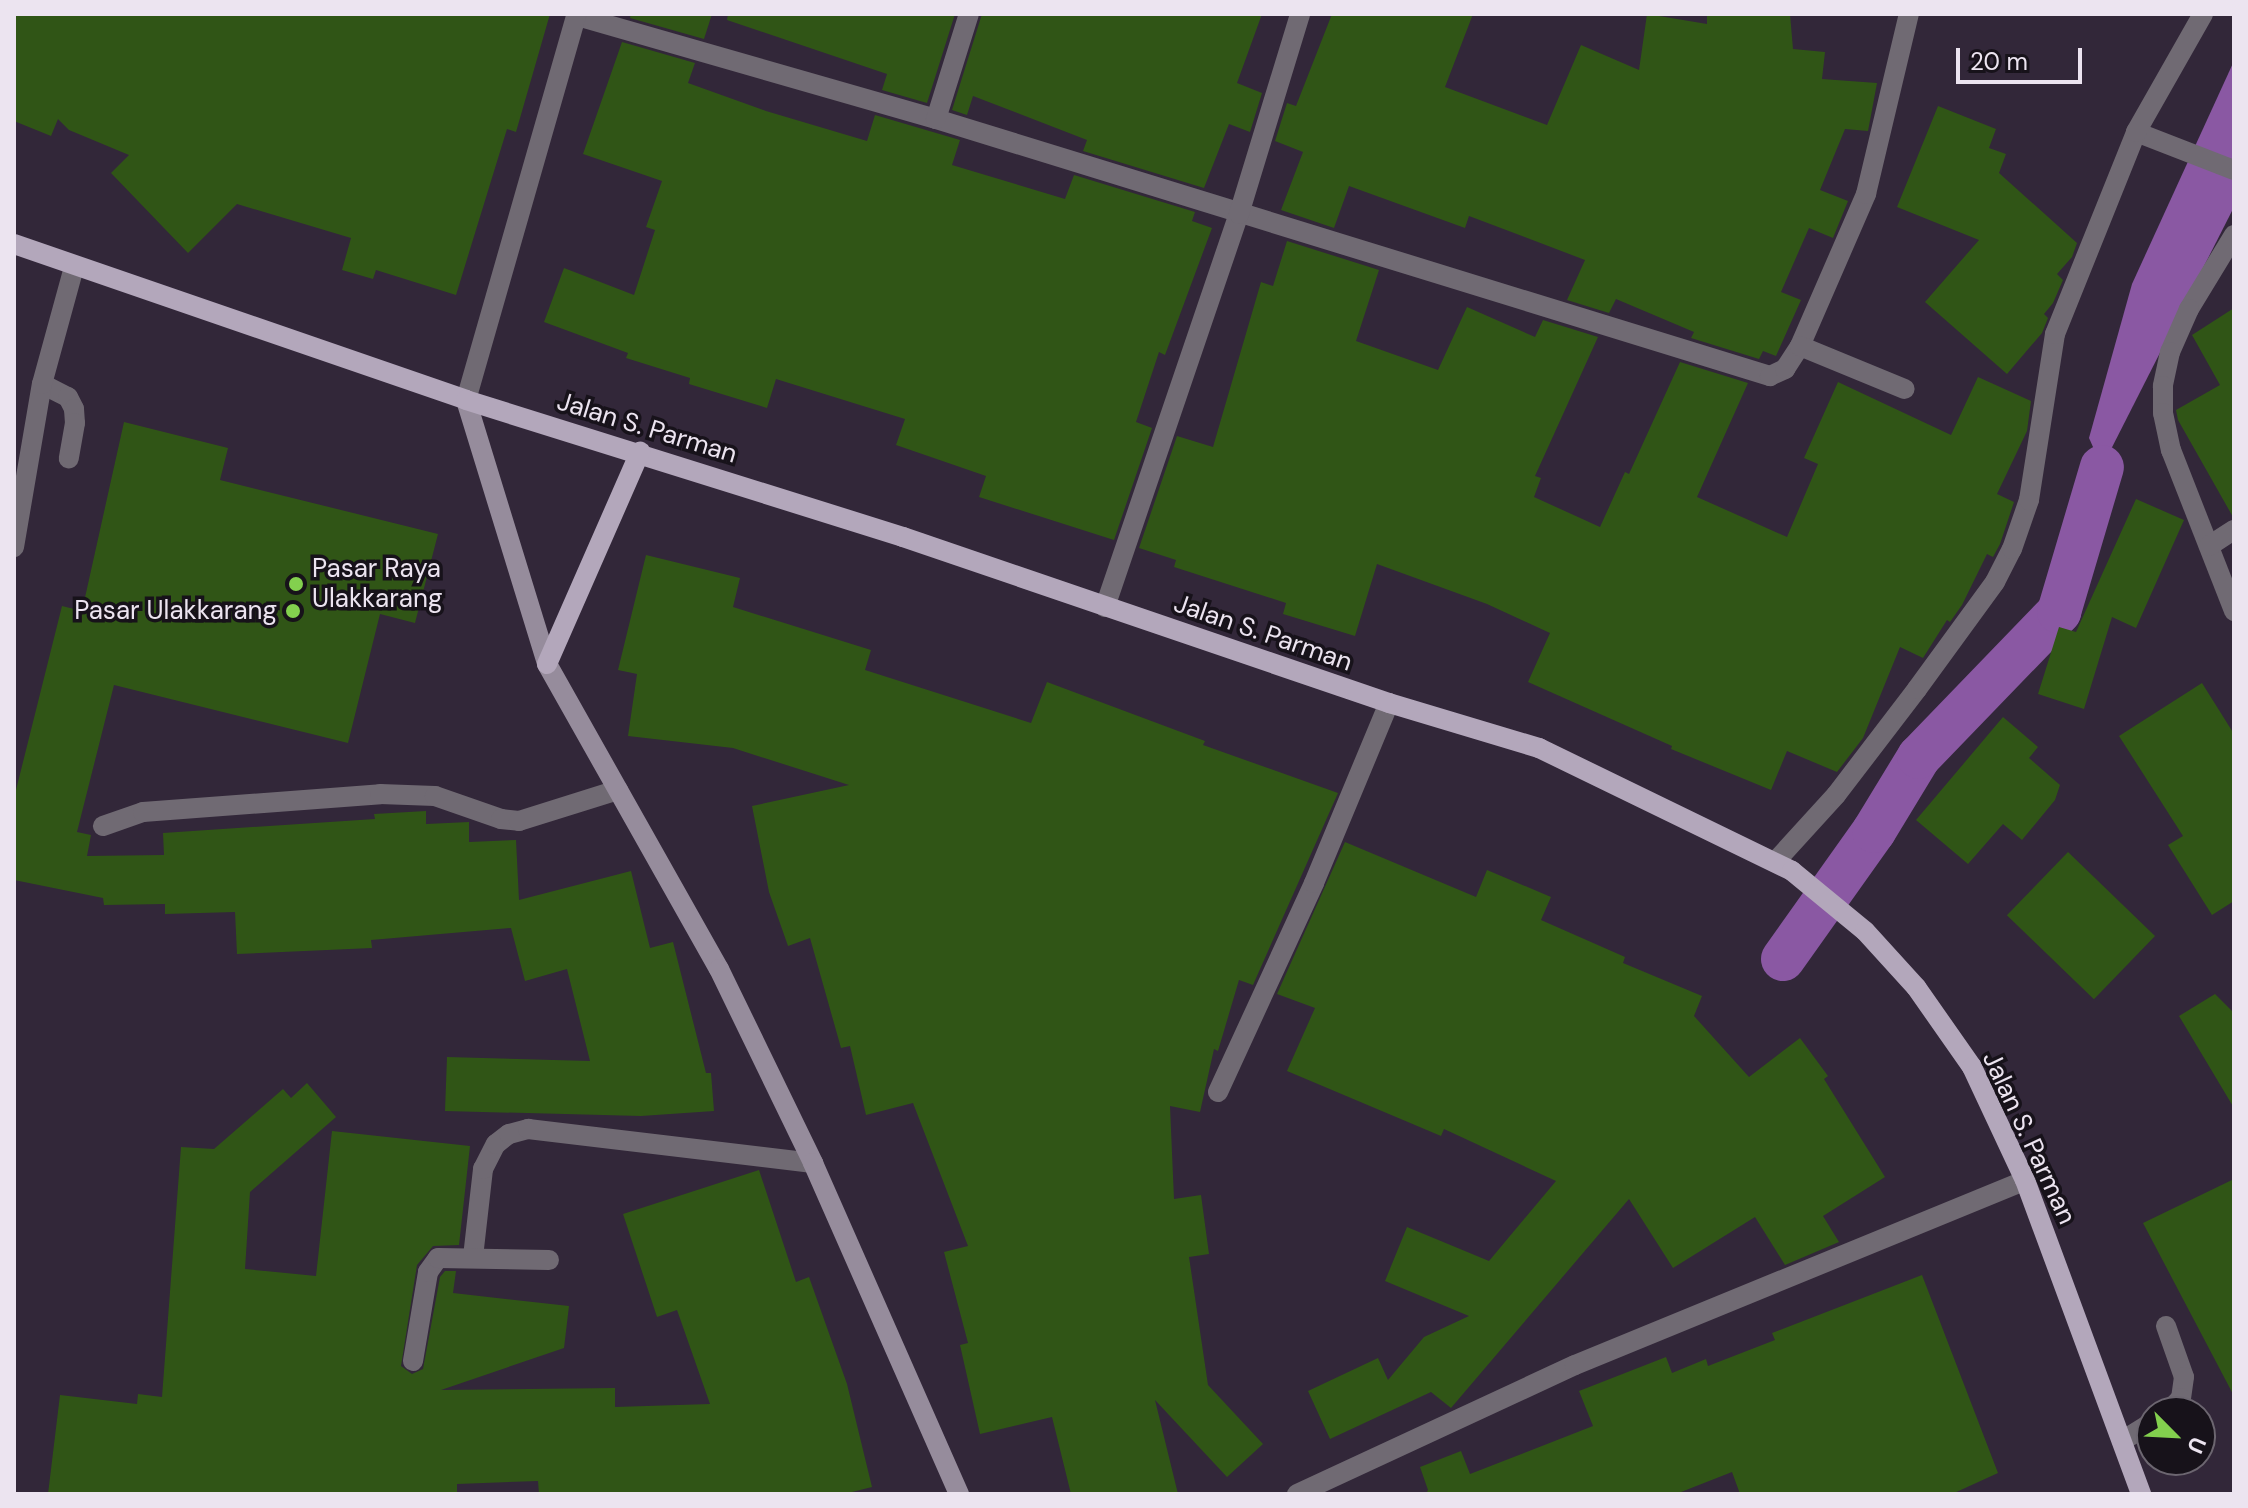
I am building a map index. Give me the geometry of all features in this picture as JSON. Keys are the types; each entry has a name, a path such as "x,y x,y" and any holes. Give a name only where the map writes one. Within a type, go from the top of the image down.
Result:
{"main road":[{"name":"Jalan S. Parman","path":"14,244 466,400 640,452 1389,703 1539,748 1784,866 1865,931 1916,987 1972,1067 2025,1180 2141,1494"},
{"path":"466,400 547,664 719,969 813,1163 959,1494"},
{"path":"547,664 640,452"}],"street":[{"path":"936,119 969,14"},
{"path":"1105,607 1239,214 1300,14"},
{"path":"466,400 577,15 672,46 936,119 1587,318 1762,375 1776,375 1785,369 1800,346 1866,194 1909,14"},
{"path":"1784,866 1995,582 2012,549 2029,500 2055,334 2144,135 2203,14"},
{"path":"2144,135 2234,170"},
{"path":"2234,235 2189,309 2170,352 2163,386 2163,413 2171,450 2234,611"},
{"path":"14,547 42,384 74,267"},
{"path":"1800,346 1905,389"},
{"path":"42,384 68,397 74,409 75,423 69,458"},
{"path":"2209,546 2234,530"},
{"path":"1218,1092 1314,883 1389,703"},
{"path":"103,826 143,812 380,794 435,796 501,819 519,821 618,790"},
{"path":"473,1257 483,1169 496,1144 509,1134 528,1129 541,1130 813,1163"},
{"path":"1297,1494 1575,1365 2025,1180"},
{"path":"413,1361 431,1265 442,1257 549,1260"},
{"path":"2166,1326 2184,1377 2181,1396"},
{"path":"2122,1441 2136,1432"}],"shaded area":[{"path":"2234,61 2234,207 2102,467 2089,438 2132,284"}],"building":[{"path":"14,14 550,14 516,132 507,129 456,295 376,270 373,279 342,270 351,238 237,204 188,253 111,173 129,155 69,130 58,119 51,136 14,121"},
{"path":"631,14 712,14 704,39 630,18"},
{"path":"728,14 955,14 927,103 882,90 887,74 727,20"},
{"path":"982,14 1262,14 1237,83 1262,93 1250,132 1229,124 1204,188 1083,151 1087,140 973,96 967,115 952,110"},
{"path":"1332,14 1473,14 1445,87 1547,125 1581,45 1639,70 1647,14 1707,24 1707,14 1790,14 1793,49 1825,52 1822,79 1877,83 1868,131 1845,129 1820,190 1848,201 1833,238 1809,228 1781,292 1801,300 1776,356 1763,351 1759,359 1691,338 1694,332 1616,299 1609,313 1567,300 1585,260 1469,216 1465,228 1349,186 1334,228 1281,210 1303,152 1275,141 1287,103 1296,106"},
{"path":"622,42 695,63 688,83 766,111 867,141 875,115 960,140 952,165 1065,199 1074,175 1195,212 1192,221 1212,228 1165,355 1159,352 1136,422 1152,428 1114,540 979,497 986,476 896,445 905,419 776,379 767,408 689,384 690,378 626,358 628,353 544,322 564,268 634,295 655,230 646,227 662,181 583,154"},
{"path":"1938,106 1996,129 1989,148 2006,154 1999,173 2077,243 2072,257 2057,274 2063,280 2053,303 2044,314 2048,318 2042,333 2007,374 1925,302 1979,240 1897,207"},
{"path":"1287,241 1379,270 1356,341 1438,370 1467,307 1535,337 1543,320 1598,337 1535,476 1541,478 1534,497 1600,527 1625,472 1629,474 1680,362 1748,383 1697,497 1787,537 1818,464 1804,458 1838,382 1951,435 1978,377 2031,401 2027,431 1997,494 2014,502 2000,544 1993,557 1987,554 1962,605 1950,622 1947,620 1923,658 1900,647 1863,738 1837,772 1787,751 1771,790 1671,749 1672,746 1528,682 1550,633 1487,604 1377,564 1355,636 1283,614 1286,603 1174,567 1176,560 1139,548 1177,436 1213,447 1261,282 1273,286"},
{"path":"2234,308 2233,517 2178,420 2176,410 2220,385 2192,335"},
{"path":"124,422 228,448 220,480 438,534 415,623 380,614 348,743 114,685 77,832 91,835 87,856 164,855 163,833 375,819 374,814 426,811 426,824 469,822 469,842 516,840 519,900 631,871 650,948 673,942 706,1073 711,1073 714,1111 641,1116 445,1111 447,1057 590,1061 567,969 525,981 511,928 371,940 372,948 237,954 235,912 165,914 165,904 104,905 103,898 14,880 14,798 62,606 82,611"},
{"path":"2136,499 2184,520 2136,628 2112,617 2084,709 2038,694 2059,627 2076,632"},
{"path":"646,555 740,578 733,607 871,650 865,670 1031,723 1047,682 1205,741 1203,745 1338,793 1253,985 1239,980 1218,1051 1214,1049 1200,1112 1170,1106 1174,1199 1201,1195 1209,1254 1189,1257 1208,1385 1263,1444 1227,1477 1155,1400 1178,1494 1071,1494 1052,1417 980,1434 960,1345 968,1343 944,1252 968,1246 913,1103 866,1115 850,1046 841,1048 810,938 788,946 769,892 752,806 849,785 733,748 628,736 637,674 618,670"},
{"path":"2202,683 2234,734 2234,901 2212,915 2168,845 2183,836 2119,736"},
{"path":"2003,717 2038,747 2029,758 2060,785 2055,800 2022,840 2003,824 1968,864 1916,820"},
{"path":"1345,842 1476,897 1487,870 1551,897 1541,920 1625,957 1623,963 1702,996 1694,1016 1749,1077 1800,1038 1828,1076 1824,1079 1885,1177 1823,1216 1839,1242 1785,1265 1755,1217 1673,1268 1629,1199 1451,1408 1431,1392 1330,1439 1308,1391 1378,1358 1388,1380 1424,1337 1469,1316 1385,1281 1407,1227 1489,1261 1556,1181 1444,1129 1441,1136 1287,1071 1315,1008 1277,994"},
{"path":"2068,852 2155,936 2094,999 2007,915"},
{"path":"2215,994 2234,1013 2234,1108 2179,1016"},
{"path":"307,1083 336,1117 250,1192 245,1269 316,1276 332,1131 470,1146 459,1245 433,1246 417,1265 401,1366 412,1374 423,1369 440,1277 445,1271 456,1271 453,1293 569,1306 564,1348 441,1390 615,1388 615,1407 710,1404 677,1310 657,1317 623,1214 759,1170 796,1282 809,1277 847,1384 872,1487 844,1494 539,1494 538,1481 457,1484 457,1494 48,1494 60,1395 137,1404 138,1394 162,1397 181,1147 214,1149 283,1089 291,1098"},
{"path":"2234,1179 2234,1396 2143,1223"},
{"path":"1922,1275 1998,1473 1952,1494 1740,1494 1732,1472 1676,1494 1426,1494 1428,1490 1420,1467 1461,1451 1470,1474 1593,1426 1579,1391 1666,1357 1672,1373 1706,1359 1708,1366 1775,1340 1772,1333"}],"waterway":[{"path":"1783,959 1874,831 1919,757 2059,612 2102,467"}],"place":[{"name":"Pasar Raya Ulakkarang","path":"296,584"},
{"name":"Pasar Ulakkarang","path":"293,611"}]}
